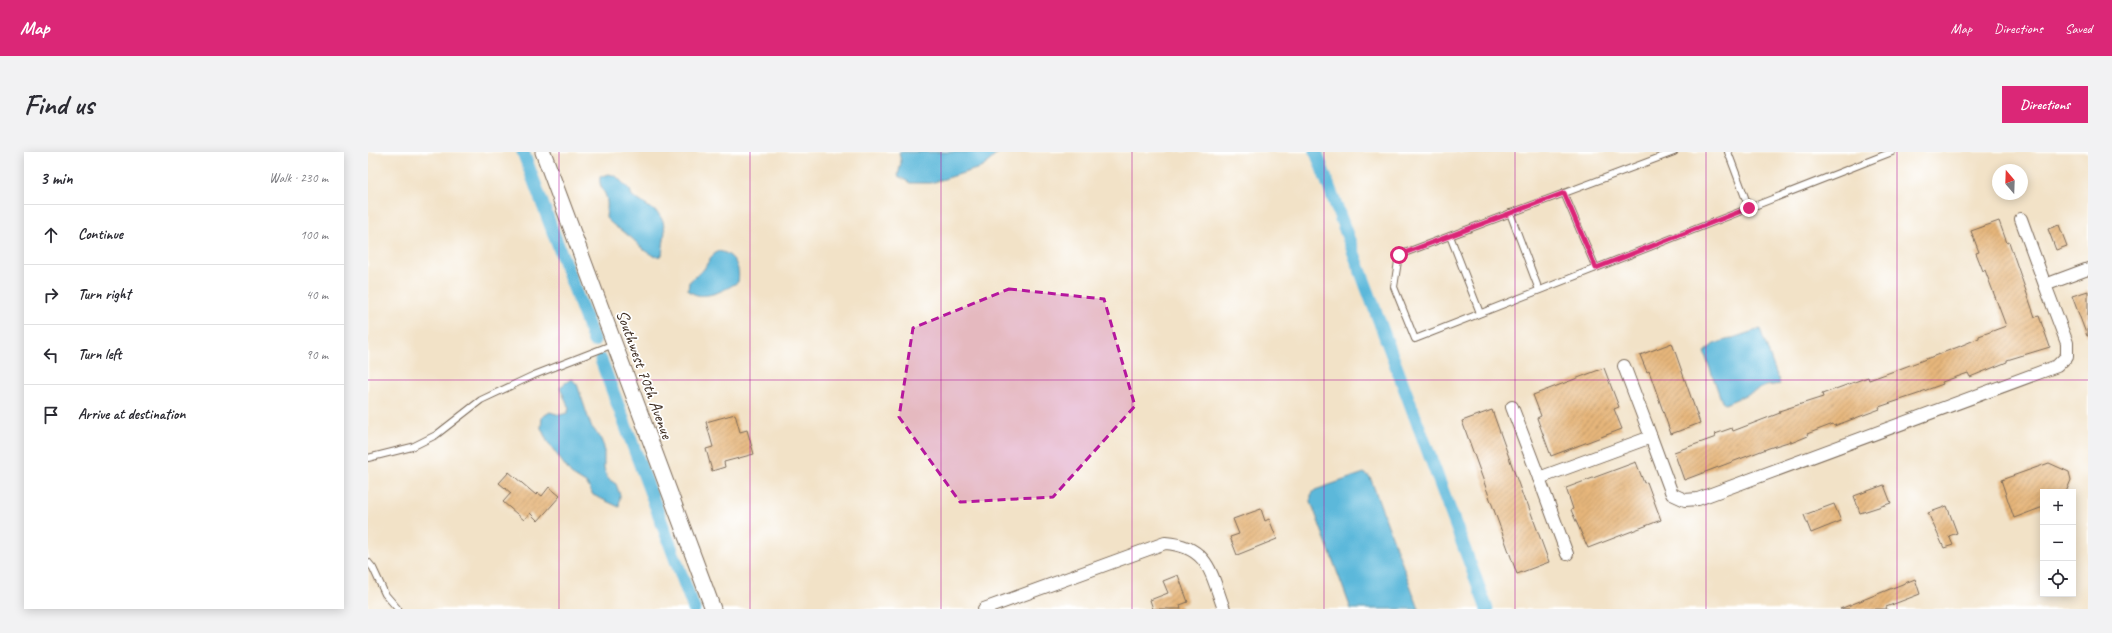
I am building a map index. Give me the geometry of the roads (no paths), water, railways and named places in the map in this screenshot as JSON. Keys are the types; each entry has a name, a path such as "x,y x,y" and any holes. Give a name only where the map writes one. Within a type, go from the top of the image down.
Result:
{"street":[{"name":"Southwest 70th Avenue","path":"546,153 614,344 712,609"},
{"path":"1624,366 1672,494 1684,500 1698,499 2057,366 2067,356 2067,344 2021,219"},
{"path":"2045,285 2088,269"},
{"path":"1512,407 1567,554"},
{"path":"1539,478 1651,437"},
{"path":"984,609 1165,543 1182,544 1200,554 1209,568 1224,609"}],"lane":[{"path":"1674,152 1399,255 1394,286 1415,339 1892,152"},
{"path":"1728,152 1749,208"},
{"path":"1564,193 1596,268"},
{"path":"1510,213 1539,290"},
{"path":"1450,236 1480,313"},
{"path":"368,458 412,447 436,435 481,400 534,375 614,344"},
{"path":"368,562 373,568 385,594 398,609"}],"water":[{"path":"899,152 999,152 983,167 931,183 910,183 898,176 901,162"},
{"path":"609,174 616,176 630,190 632,196 658,213 663,221 665,231 662,255 658,257 648,253 606,218 607,199 600,184 600,177"},
{"path":"718,251 728,254 735,261 739,276 738,282 713,294 693,294 688,290 689,282 704,269 711,257"},
{"path":"1760,329 1780,384 1766,386 1725,404 1722,402 1704,352 1714,344"},
{"path":"571,379 577,384 591,426 600,437 604,447 604,468 607,478 616,484 620,495 619,507 593,495 587,484 571,474 547,441 541,428 542,417 550,412 560,415 567,413 569,409 560,387"},
{"path":"1364,473 1370,477 1419,609 1351,609 1311,502 1311,495 1315,490"}],"waterway":[{"path":"523,152 594,341"},
{"path":"1316,152 1487,609"},
{"path":"601,360 694,609"}]}
